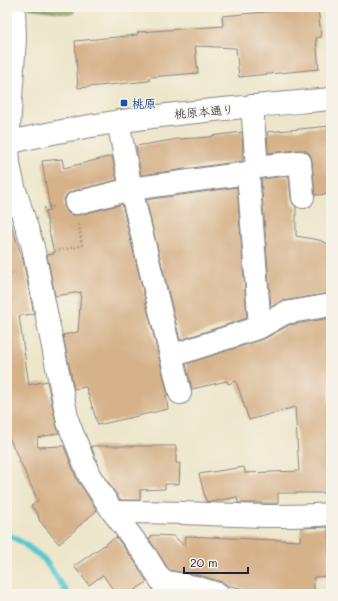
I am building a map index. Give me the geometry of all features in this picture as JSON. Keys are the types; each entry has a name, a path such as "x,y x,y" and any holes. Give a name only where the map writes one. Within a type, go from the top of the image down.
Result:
{"street":[{"path":"14,7 15,39 8,143 9,164 34,254 68,422 89,475 113,512 146,556 165,588 195,587 218,594"},
{"name":"桃原本通り","path":"8,143 118,121 176,113 331,99"},
{"path":"252,106 252,170 260,327"},
{"path":"118,121 132,189 180,393"},
{"path":"76,203 132,189 300,162 303,197"},
{"path":"171,356 260,327 285,313 331,305"},
{"path":"113,512 251,516 331,514"}],"path":[{"path":"22,212 76,203 82,246 34,254"}],"green space":[{"path":"75,7 73,14 27,8"}],"building":[{"path":"318,7 321,37 316,38 319,69 239,77 236,48 195,46 198,73 150,77 149,81 78,88 75,41 137,35 138,32 223,26 222,16"},
{"path":"331,126 331,194 315,195 310,154 305,150 268,153 267,132"},
{"path":"242,132 243,161 141,175 136,146 178,139 211,137"},
{"path":"112,156 117,180 73,191 67,194 64,199 64,206 67,212 72,215 79,215 122,204 168,395 166,395 168,409 98,425 86,387 74,389 63,335 78,332 81,292 55,296 47,255 54,254 45,211 50,210 42,161 62,159 64,168"},
{"path":"289,176 291,198 296,207 296,236 319,240 331,245 330,293 283,301 271,307 261,179"},
{"path":"237,187 247,318 180,340 146,200"},
{"path":"11,224 23,260 34,314 19,316 29,385 47,381 59,433 37,438 38,447 64,446 77,480 97,510 59,544 39,520 38,514 31,506 38,501 7,433 7,225"},
{"path":"331,318 331,380 328,401 331,401 331,493 278,493 278,503 238,503 237,497 211,502 206,501 199,474 244,467 245,473 299,471 295,407 249,420 236,381 228,384 227,381 192,389 186,364 264,339 289,325"},
{"path":"91,446 176,446 176,463 180,463 179,484 165,484 165,489 140,490 140,500 120,500 100,469"},
{"path":"328,527 329,576 314,577 314,594 265,594 227,585 199,575 169,570 149,539 153,535 174,536 185,547 186,536 300,541 301,528"},
{"path":"116,537 136,563 147,582 129,594 116,594 103,575 89,585 74,566"}],"waterway":[{"path":"7,534 23,543 44,559 68,594"}],"place":[{"name":"桃原","path":"124,103"}]}
